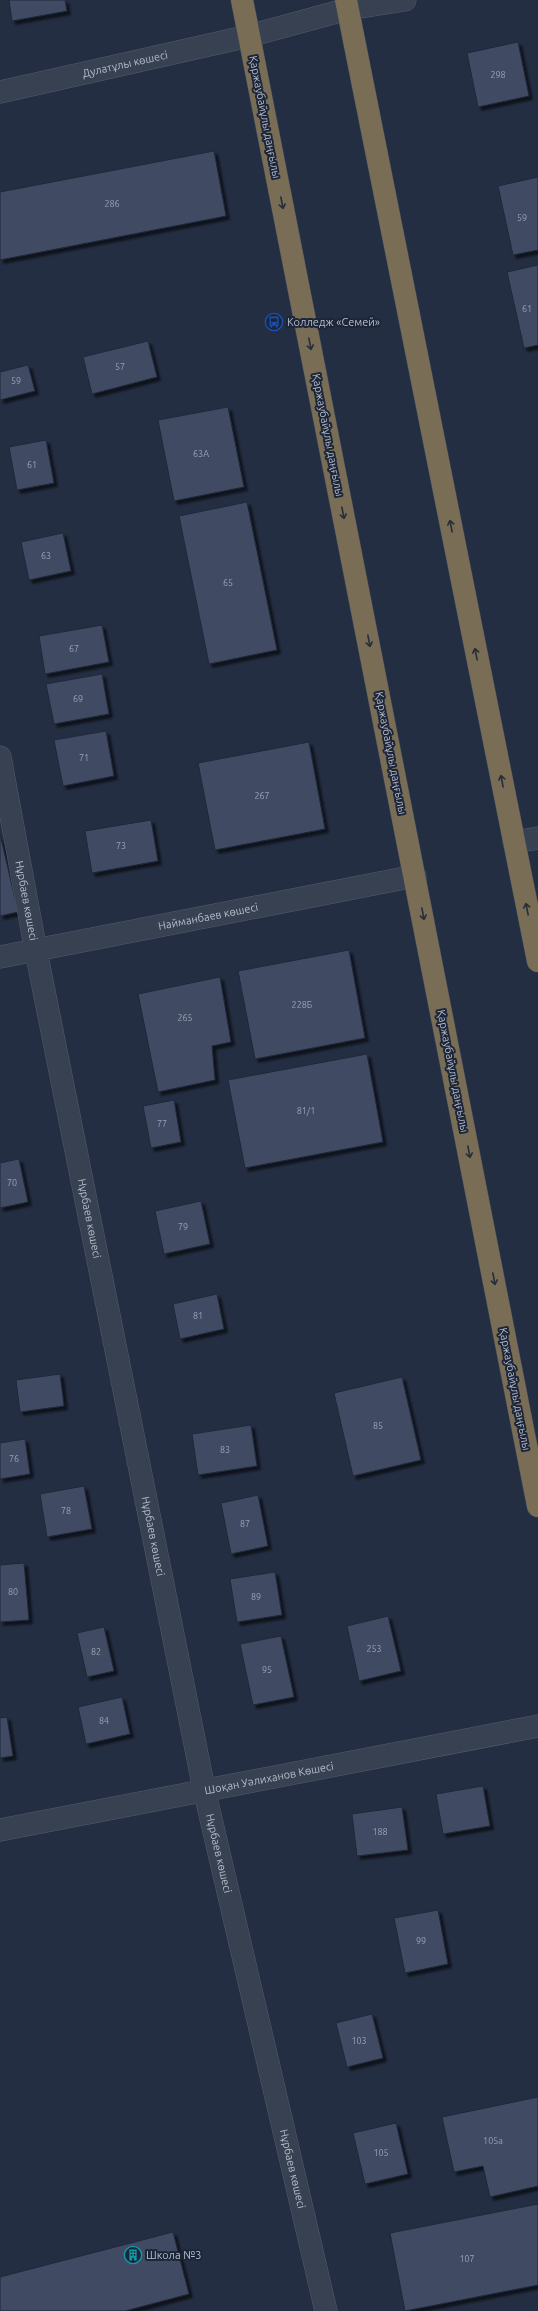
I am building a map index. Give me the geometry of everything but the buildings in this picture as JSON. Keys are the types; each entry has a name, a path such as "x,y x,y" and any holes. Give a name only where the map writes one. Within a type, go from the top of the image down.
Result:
{"highway":[{"name":"Қаржаубайұлы даңғылы","path":"242,0 538,1506"},
{"path":"347,4 538,961"}],"street":[{"name":"Дулатұлы көшесі","path":"0,92 249,36 347,4 405,0"},
{"name":"Нұрбаев көшесі","path":"0,757 36,951 204,1789 326,2311"},
{"path":"514,842 538,838"},
{"name":"Найманбаев көшесі","path":"0,957 415,876"},
{"name":"Шоқан Уәлиханов Көшесі","path":"0,1830 204,1789 538,1726"}],"place":[{"name":"Колледж «Семей»","path":"274,322"},
{"name":"Школа №3","path":"133,2255"}]}
